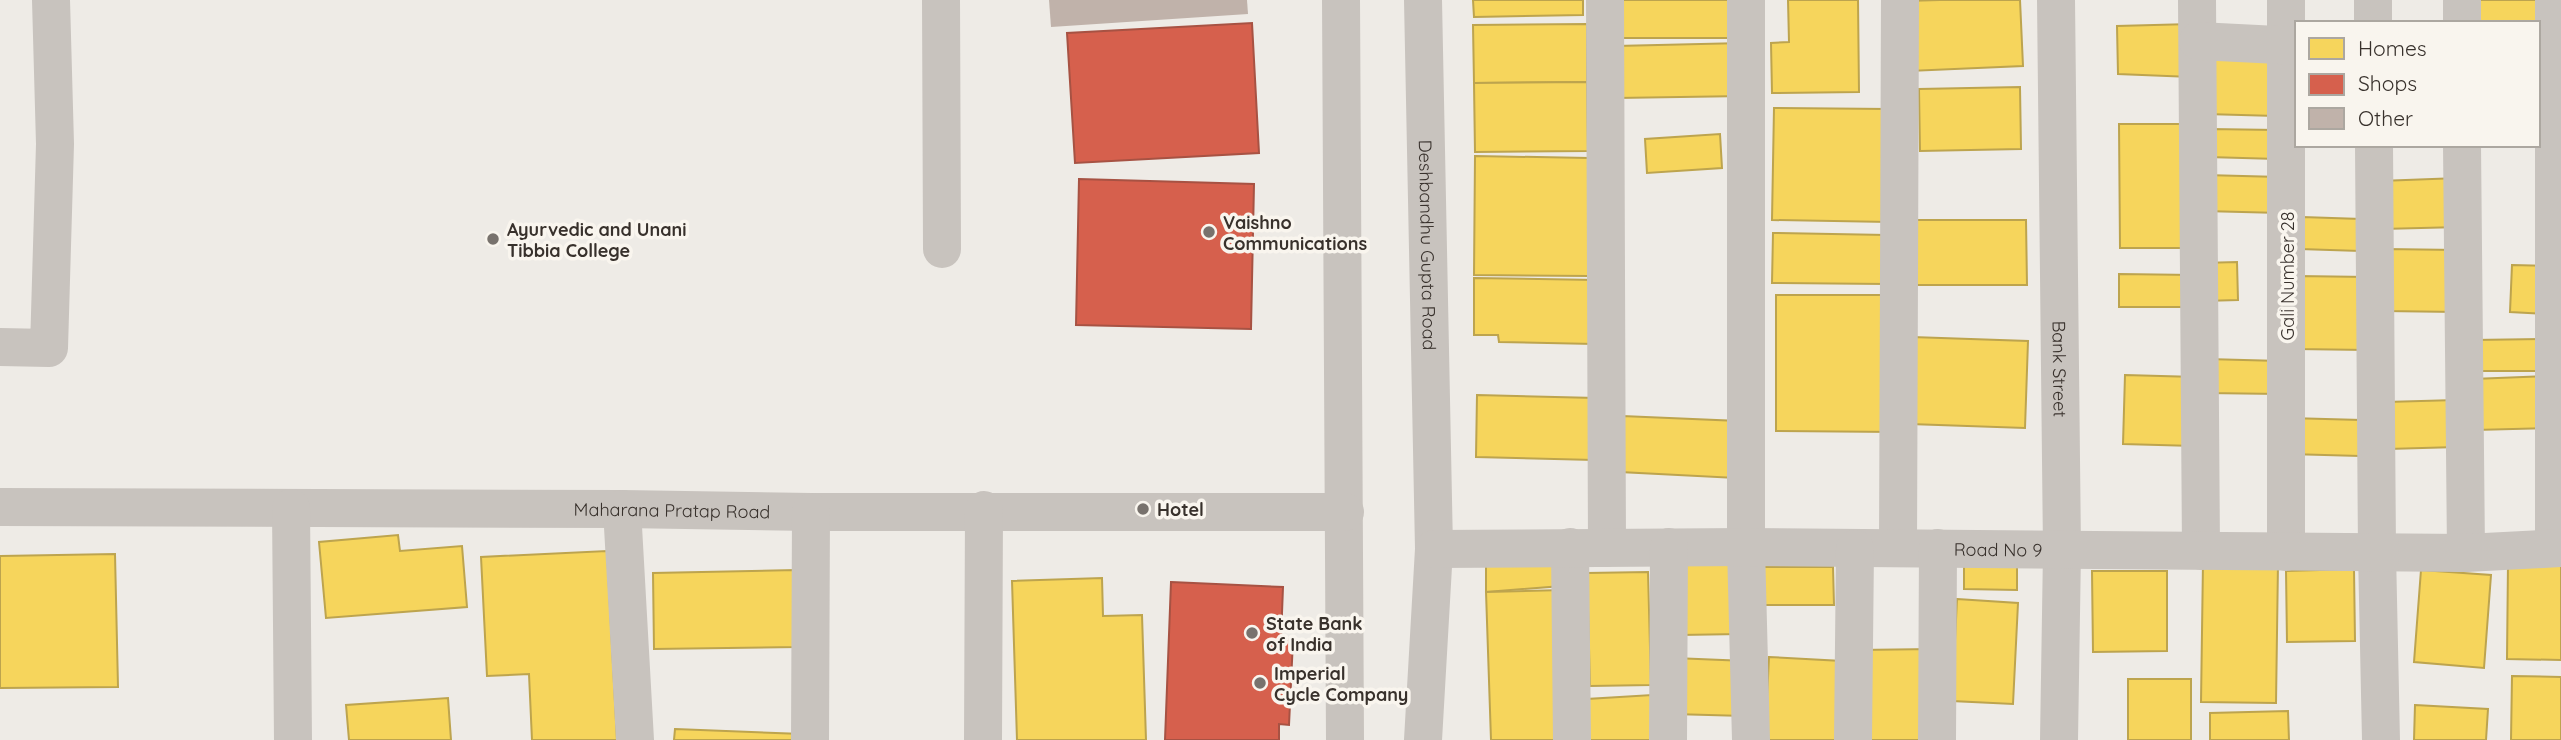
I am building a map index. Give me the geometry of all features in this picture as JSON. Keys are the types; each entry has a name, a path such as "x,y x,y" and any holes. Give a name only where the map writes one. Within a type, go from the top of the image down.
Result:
{"street":[{"path":"0,347 49,348 55,144 51,0"},
{"path":"941,0 942,249"},
{"path":"1341,0 1345,740"},
{"name":"Deshbandhu Gupta Road","path":"1423,0 1434,549 1423,740"},
{"path":"1572,740 1589,547 1605,0"},
{"path":"1746,0 1746,547 1751,740"},
{"path":"1898,548 1900,0"},
{"name":"Bank Street","path":"2056,0 2062,551 2059,740"},
{"path":"2197,0 2202,551"},
{"name":"Gali Number 28","path":"2286,0 2292,46 2286,552"},
{"path":"2373,0 2373,21"},
{"path":"2462,0 2462,21"},
{"path":"2554,0 2551,55 2557,548"},
{"path":"2198,41 2292,46"},
{"path":"2374,147 2376,552 2381,740"},
{"path":"2462,147 2466,553"},
{"name":"Maharana Pratap Road","path":"0,507 1345,512"},
{"path":"291,508 293,740"},
{"path":"622,509 635,740"},
{"path":"983,740 984,510"},
{"path":"810,740 811,512"},
{"path":"1668,740 1669,547"},
{"name":"Road No 9","path":"1434,549 1746,547 2466,553 2557,548"},
{"path":"1937,740 1938,548"},
{"path":"1853,740 1855,549"}],"building: Homes":[{"path":"1473,0 1583,0 1583,15 1474,17"},
{"path":"1623,0 1735,0 1735,38 1623,38"},
{"path":"1788,0 1858,0 1859,92 1772,93 1771,43 1789,42"},
{"path":"2020,0 2023,66 1909,71 1905,1"},
{"path":"2468,0 2539,0 2538,21 2468,21"},
{"path":"1587,24 1587,82 1474,83 1473,25"},
{"path":"2191,24 2191,77 2118,74 2117,26"},
{"path":"1743,43 1744,96 1617,98 1616,46"},
{"path":"2207,57 2277,57 2276,116 2206,114"},
{"path":"1587,82 1588,151 1475,152 1474,83"},
{"path":"2020,87 2021,149 1920,151 1919,89"},
{"path":"1774,108 1889,109 1889,222 1772,220"},
{"path":"2119,124 2195,124 2196,248 2120,248"},
{"path":"2209,129 2277,130 2277,159 2208,157"},
{"path":"1720,134 1722,168 1647,173 1645,139"},
{"path":"1475,156 1589,158 1589,276 1474,275"},
{"path":"2205,175 2280,177 2280,213 2204,211"},
{"path":"2458,178 2460,227 2382,229 2380,181"},
{"path":"2302,217 2361,219 2360,251 2300,249"},
{"path":"1905,220 2026,220 2027,285 1906,285"},
{"path":"1773,233 1886,235 1886,284 1772,283"},
{"path":"2385,249 2457,250 2457,312 2384,311"},
{"path":"2237,262 2238,300 2203,301 2202,263"},
{"path":"2512,265 2548,266 2546,314 2510,312"},
{"path":"2119,274 2193,275 2193,307 2119,307"},
{"path":"2297,276 2368,277 2367,350 2296,349"},
{"path":"1474,278 1596,280 1594,344 1499,342 1498,335 1474,335"},
{"path":"1776,295 1896,295 1896,432 1776,431"},
{"path":"1912,337 2028,341 2025,428 1910,424"},
{"path":"2548,339 2548,371 2474,371 2473,340"},
{"path":"2207,359 2280,361 2280,394 2206,393"},
{"path":"2125,375 2196,377 2194,446 2123,444"},
{"path":"2548,376 2550,428 2475,430 2473,379"},
{"path":"1477,395 1596,398 1594,460 1476,457"},
{"path":"2456,400 2457,447 2388,449 2386,402"},
{"path":"1622,416 1739,421 1736,478 1620,472"},
{"path":"2289,418 2361,420 2360,456 2289,454"},
{"path":"398,535 400,551 462,546 467,607 326,618 319,542"},
{"path":"607,551 617,740 532,740 529,674 487,676 481,557"},
{"path":"1679,551 1738,551 1740,634 1680,635"},
{"path":"1559,552 1562,586 1486,592 1486,557"},
{"path":"115,554 118,687 0,688 0,556"},
{"path":"1964,557 2017,558 2017,590 1964,589"},
{"path":"2203,562 2278,563 2276,703 2201,702"},
{"path":"2508,563 2561,564 2561,660 2507,659"},
{"path":"1763,567 1833,567 1834,605 1764,605"},
{"path":"2354,569 2355,641 2287,642 2286,571"},
{"path":"796,570 797,647 654,649 653,573"},
{"path":"2421,570 2491,575 2484,668 2414,662"},
{"path":"2092,571 2167,571 2167,651 2093,652"},
{"path":"1648,572 1651,685 1590,686 1587,573"},
{"path":"1102,578 1103,616 1142,615 1146,740 1017,740 1012,581"},
{"path":"1563,590 1568,740 1491,740 1486,592"},
{"path":"1957,599 2018,603 2013,704 1952,701"},
{"path":"1933,649 1935,740 1860,740 1858,650"},
{"path":"1769,657 1842,661 1838,740 1765,740"},
{"path":"1674,658 1746,661 1744,716 1673,714"},
{"path":"2512,676 2561,677 2561,740 2511,740"},
{"path":"2128,679 2191,679 2191,740 2128,740"},
{"path":"1652,695 1654,740 1589,740 1587,699"},
{"path":"448,698 451,740 349,740 346,705"},
{"path":"2415,705 2488,709 2486,740 2414,740"},
{"path":"2288,711 2289,740 2210,740 2210,713"},
{"path":"675,729 802,734 802,740 674,740"}],"building: Shops":[{"path":"1252,23 1259,153 1075,163 1067,33"},
{"path":"1079,179 1254,184 1251,329 1076,325"},
{"path":"1171,582 1283,587 1281,639 1293,640 1289,725 1279,724 1279,740 1165,740"}],"building: Other":[{"path":"1049,0 1247,0 1248,14 1051,27"}],"place":[{"name":"Vaishno Communications","path":"1209,232"},
{"name":"Ayurvedic and Unani Tibbia College","path":"493,239"},
{"name":"Hotel","path":"1143,509"},
{"name":"State Bank of India","path":"1252,633"},
{"name":"Imperial Cycle Company","path":"1260,683"}]}
